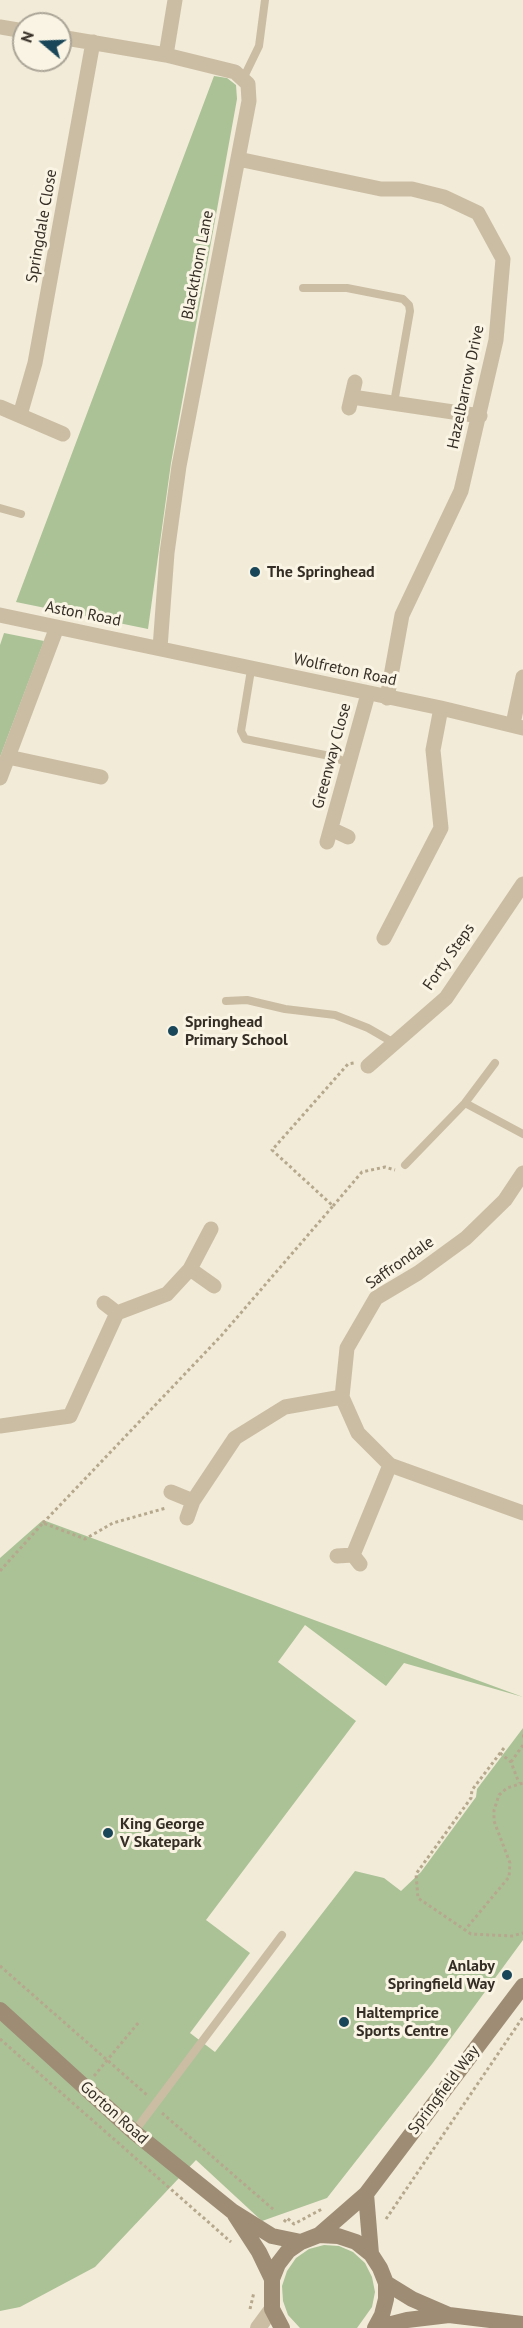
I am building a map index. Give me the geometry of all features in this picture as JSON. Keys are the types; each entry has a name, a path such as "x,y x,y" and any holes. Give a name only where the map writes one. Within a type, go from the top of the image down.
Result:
{"main road":[{"name":"Springfield Way","path":"319,2235 366,2194 523,1986"},
{"name":"Gorton Road","path":"0,2010 134,2132 232,2211 272,2236 301,2242"},
{"path":"366,2194 371,2254"},
{"name":"Gorton Road","path":"232,2211 259,2252 272,2279"},
{"path":"282,2328 272,2309 272,2279 278,2264 288,2251 301,2242 319,2235 338,2235 356,2242 371,2254 386,2283 384,2307 375,2328"},
{"path":"386,2283 412,2299 449,2315"},
{"path":"375,2328 407,2320 449,2315 523,2324"}],"street":[{"path":"166,55 175,0"},
{"path":"72,39 166,55 235,72 243,79"},
{"name":"Springdale Close","path":"20,415 35,363 93,42"},
{"name":"Blackthorn Lane","path":"160,648 167,553 179,466 249,101 248,84 243,79"},
{"name":"Hazelbarrow Drive","path":"238,159 381,189 412,189 444,197 477,213 503,259 496,340 461,491 402,615 387,698"},
{"path":"352,396 480,416"},
{"path":"0,407 63,434"},
{"name":"Aston Road","path":"0,615 160,648"},
{"path":"0,778 57,627"},
{"name":"Wolfreton Road","path":"160,648 251,670 441,708 518,726"},
{"path":"518,726 523,676"},
{"name":"Greenway Close","path":"348,837 329,835 368,694"},
{"path":"384,938 441,828 433,750 441,708"},
{"path":"8,757 101,777"},
{"name":"Forty Steps","path":"371,1064 446,998 523,884"},
{"name":"Saffrondale","path":"523,1173 505,1200 466,1238 418,1273 375,1298 347,1348 342,1397 358,1433 390,1465 523,1513"},
{"path":"0,1426 70,1416 117,1313 167,1294 190,1269 211,1229"},
{"path":"190,1269 214,1286"},
{"path":"104,1303 117,1313"},
{"path":"188,1518 182,1496 235,1438 285,1407 342,1397"},
{"path":"350,1558 390,1465"},
{"path":"253,2323 272,2309"}],"lane":[{"path":"243,79 259,46 265,0"},
{"path":"303,288 347,288 403,299 409,305 410,311 394,403"},
{"path":"0,508 21,514"},
{"path":"251,670 241,731 245,739 326,755 349,763"},
{"path":"226,1001 247,1000 285,1009 335,1015 368,1028 394,1043"},
{"path":"405,1165 465,1103 495,1063"},
{"path":"465,1103 523,1134"},
{"path":"134,2132 282,1935"}],"path":[{"path":"333,1206 272,1150 348,1064 371,1064"},
{"path":"0,1571 220,1336 362,1172 386,1167 396,1171 405,1165"},
{"path":"43,1523 85,1539 113,1524 165,1509 182,1496"},
{"path":"511,1762 523,1745"},
{"path":"504,1748 472,1790 471,1798 416,1874 418,1898 464,1931 489,1936 523,1933"},
{"path":"464,1931 509,1877 510,1863 494,1821 499,1795 507,1788 521,1783 518,1772 511,1762 500,1753"},
{"path":"504,1784 507,1788"},
{"path":"0,1966 156,2103 164,2116 274,2210"},
{"path":"385,2228 386,2218 390,2211 523,2017"},
{"path":"85,2087 139,2022"},
{"path":"0,2039 237,2247"},
{"path":"253,2323 255,2288"}],"green space":[{"path":"214,76 227,78 236,85 237,99 171,463 148,629 16,602"},
{"path":"4,633 44,641 0,757 0,645"},
{"path":"43,1520 523,1697 404,1663 386,1686 305,1625 278,1662 356,1721 206,1920 250,1953 190,2033 215,2052 355,1871 384,1878 401,1891 421,1872 476,1797 477,1789 523,1728 523,1940 432,2064 327,2198 262,2221 196,2160 95,2267 20,2307 0,2311 0,1558"},
{"path":"324,2245 339,2246 353,2252 365,2263 372,2277 375,2292 372,2307 357,2328 300,2328 288,2315 283,2301 282,2286 287,2271 296,2258 309,2249"}],"place":[{"name":"The Springhead","path":"255,572"},
{"name":"Springhead Primary School","path":"173,1031"},
{"name":"King George V Skatepark","path":"108,1833"},
{"name":"Anlaby Springfield Way","path":"507,1975"},
{"name":"Haltemprice Sports Centre","path":"344,2022"}]}
